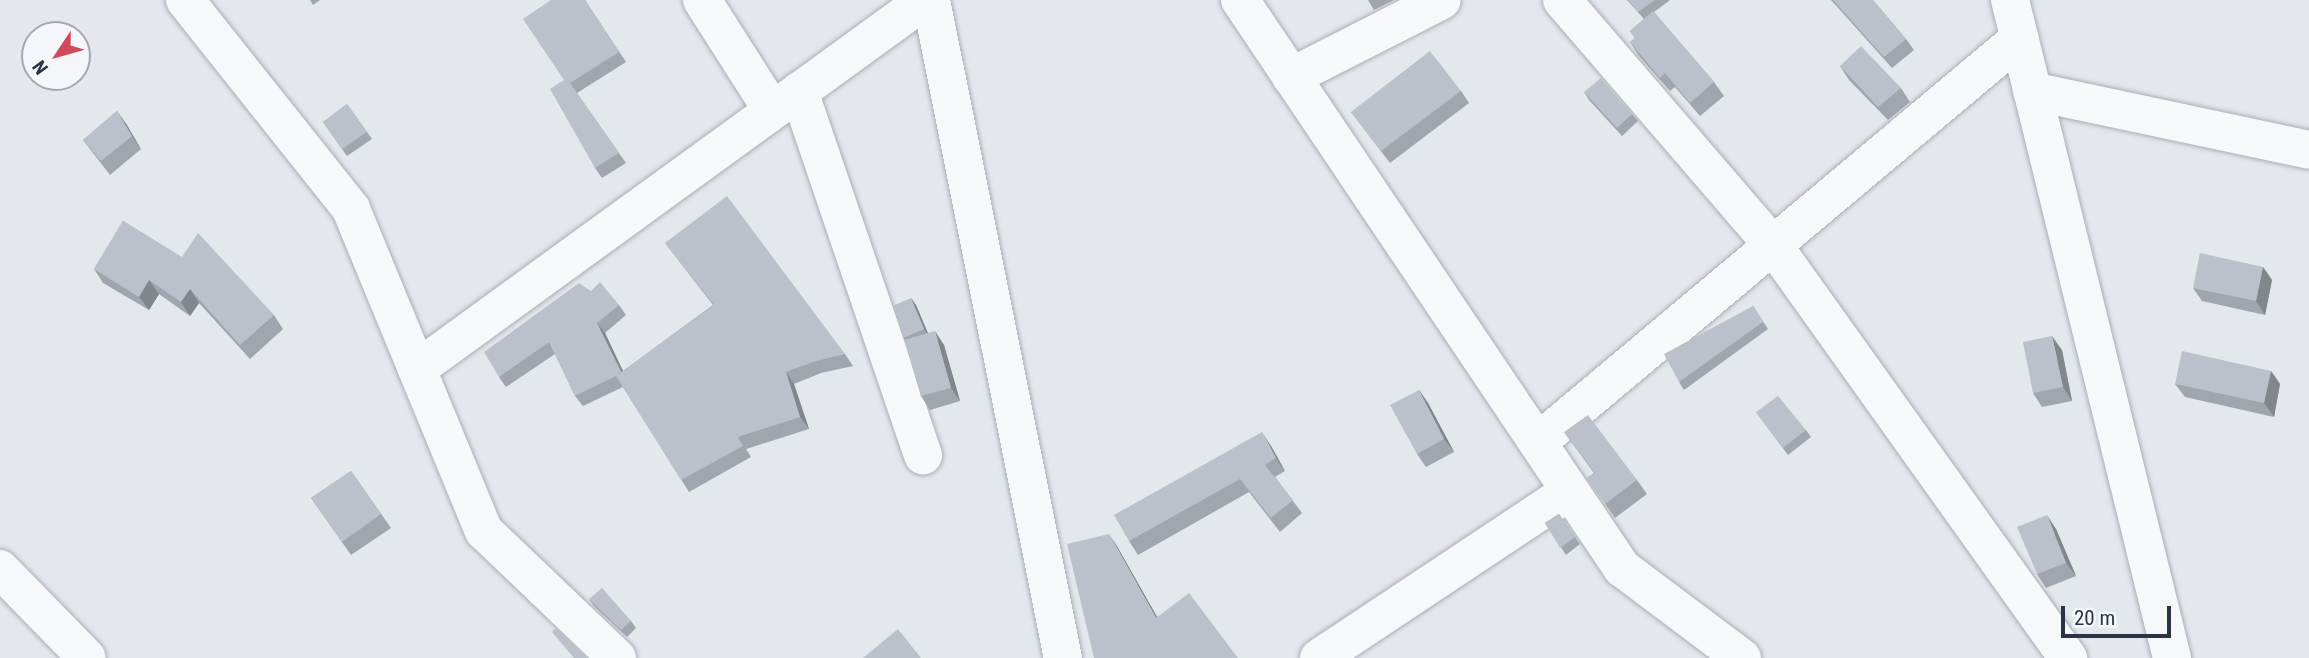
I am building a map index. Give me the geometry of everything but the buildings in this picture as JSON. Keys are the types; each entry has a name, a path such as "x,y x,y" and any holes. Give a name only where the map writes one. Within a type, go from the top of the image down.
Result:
{"street":[{"path":"186,0 351,209 484,531 617,658"},
{"path":"702,0 786,101 923,456"},
{"path":"417,369 928,0 1059,656"},
{"path":"1240,0 1622,568 1742,658"},
{"path":"1292,77 1442,0"},
{"path":"1562,0 1773,245 2068,658"},
{"path":"2010,0 2172,658"},
{"path":"1538,442 2019,39"},
{"path":"2032,91 2309,150"},
{"path":"1322,657 1570,491"},
{"path":"0,569 87,658"}]}
